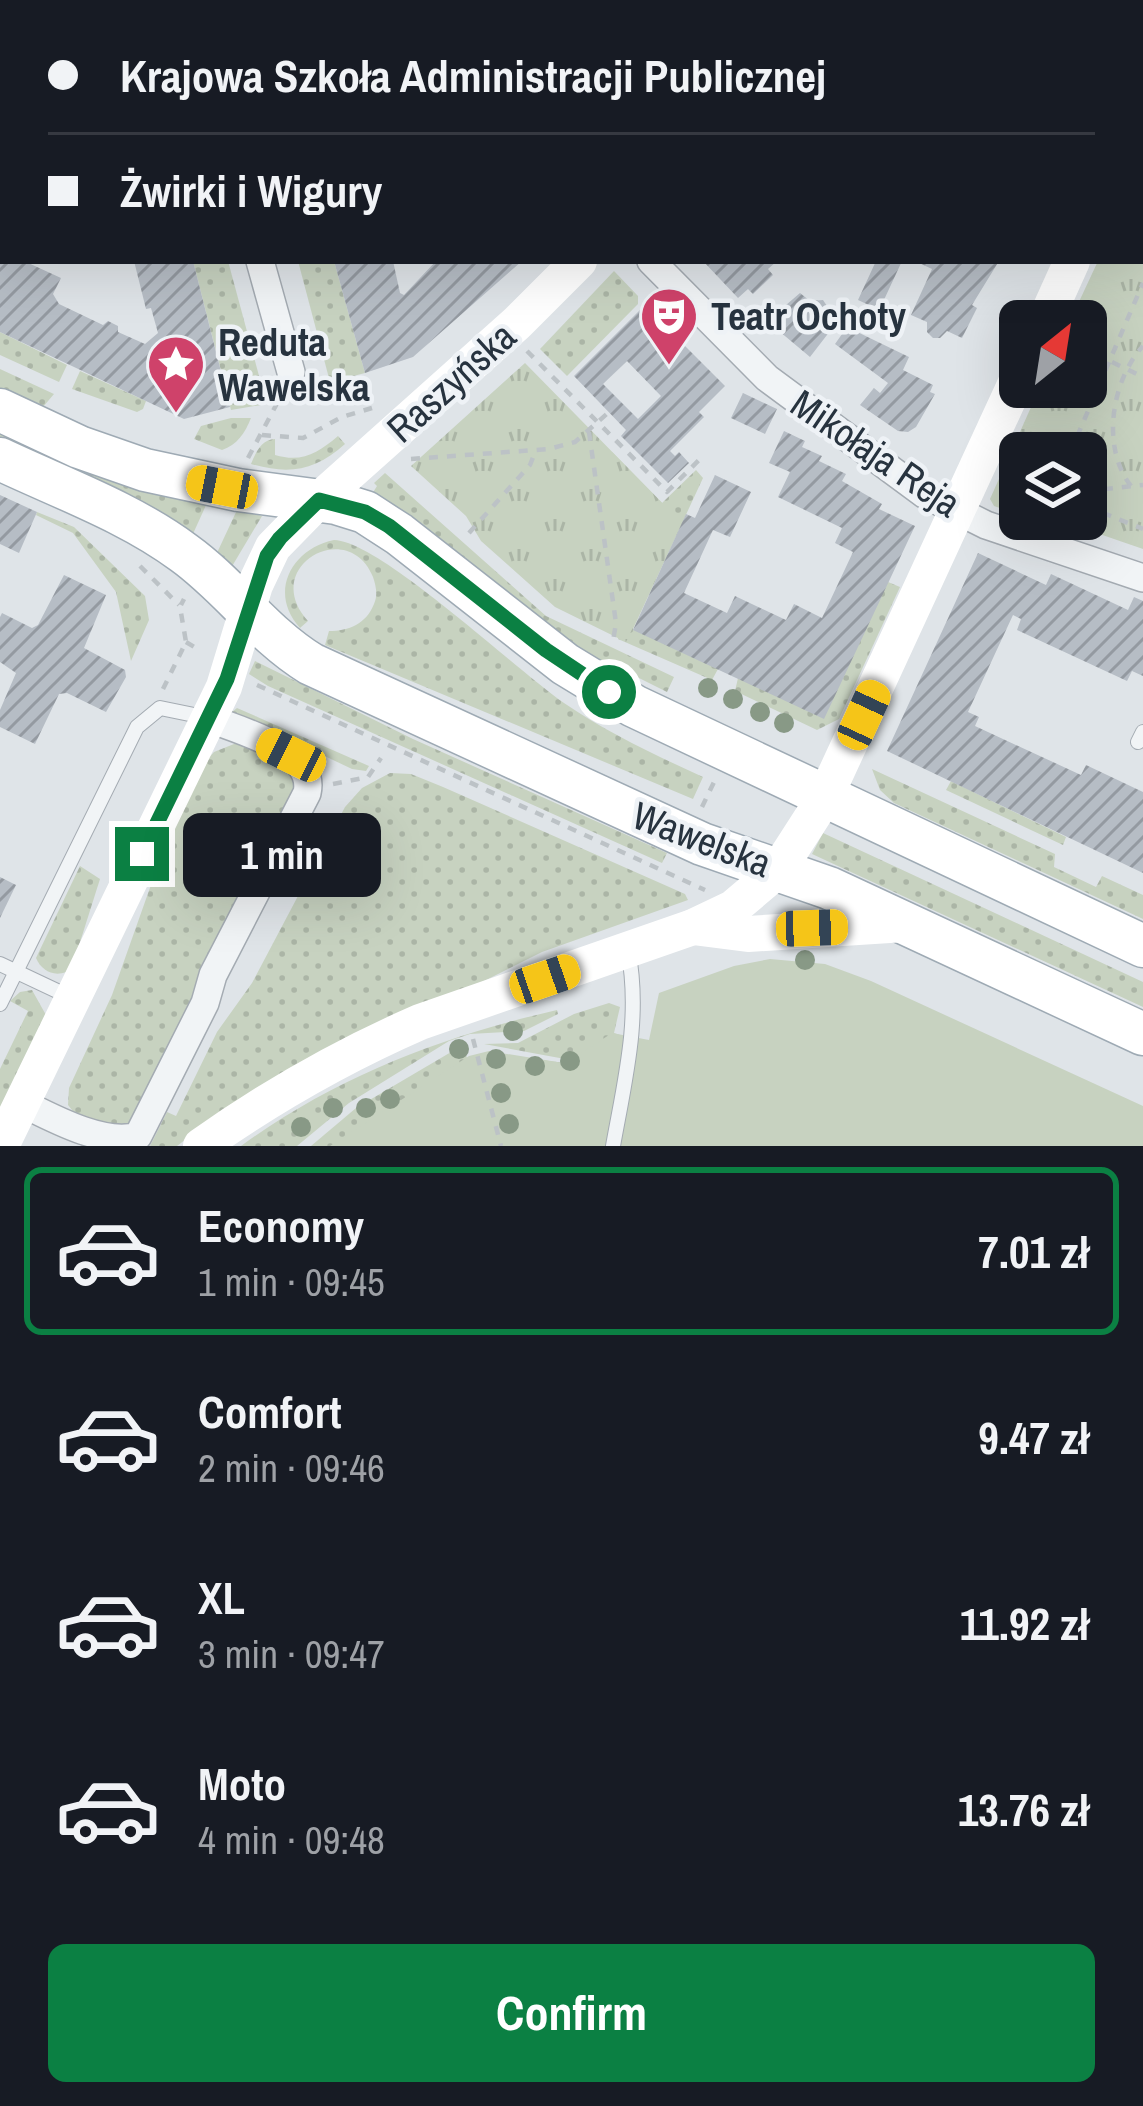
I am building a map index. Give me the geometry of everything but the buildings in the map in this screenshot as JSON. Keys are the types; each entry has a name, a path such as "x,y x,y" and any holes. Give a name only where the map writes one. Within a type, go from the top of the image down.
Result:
{"main road":[{"name":"Raszyńska","path":"2,1146 231,670 273,547 576,264"},
{"path":"1054,300 1071,264"},
{"path":"201,1146 275,1096 375,1042 628,950 701,910 742,902 778,869 824,797 1004,408"},
{"path":"0,410 79,447 145,470 238,490 319,500 377,519 556,657 609,692 682,731 1143,946"},
{"path":"0,459 158,536 202,567 248,611"},
{"name":"Wawelska","path":"248,611 284,646 328,672 702,844 829,888 1143,1034"},
{"path":"701,910 748,934 906,924"}],"street":[{"path":"261,264 290,372"},
{"name":"Mikołaja Reja","path":"653,264 773,383 924,494 957,512 1143,578"},
{"path":"22,1103 103,1143 122,1145 138,1136 205,1003 213,975 310,786 298,759 208,718"}],"lane":[{"path":"0,1004 130,738 153,711 170,709 208,718"},
{"path":"613,1146 633,1037 636,990 628,950"},
{"path":"0,964 73,998"}],"path":[{"path":"1080,432 1143,283"},
{"path":"1132,487 1119,467 1114,444 1126,369 1143,346"},
{"path":"527,351 667,492 698,460"},
{"path":"1112,362 1143,377"},
{"path":"245,466 290,372"},
{"path":"409,459 536,450 574,442 609,412"},
{"path":"262,435 303,438 342,417"},
{"path":"589,432 616,623 613,641"},
{"path":"469,533 530,465 536,450"},
{"path":"1107,489 1143,485"},
{"path":"1107,514 1143,529"},
{"path":"153,711 186,642 180,607 187,596"},
{"path":"186,642 207,654"},
{"path":"248,680 684,877 701,910"},
{"path":"310,786 361,780 372,774 381,758"},
{"path":"702,807 714,782"},
{"path":"473,1039 501,1146"}],"green space":[{"path":"194,264 229,264 265,398 261,405 231,410"},
{"path":"299,264 335,264 365,373 330,382"},
{"path":"1097,264 1143,264 1143,549 1107,537 1107,432 1020,432 1031,408 1107,408 1107,300 1080,300"},
{"path":"614,271 638,296 638,304 567,376 540,349"},
{"path":"0,332 67,365 59,382 0,355"},
{"path":"525,363 682,523 626,642 555,607 481,541 466,516 411,466"},
{"path":"0,369 54,394 43,407 0,390"},
{"path":"80,371 146,401 143,409 137,412 72,389"},
{"path":"251,418 240,438 227,448 194,439 201,426"},
{"path":"0,430 207,503 192,536 0,439"},
{"path":"338,436 345,444 312,465 290,470 251,464 270,440 275,439 275,455 293,458 316,452"},
{"path":"612,452 662,503 696,470 703,478 633,629 718,669 712,680 618,639"},
{"path":"385,473 546,616 674,677 667,692 639,678 636,683 585,652 372,494 374,483"},
{"path":"999,479 999,508 990,499"},
{"path":"237,510 262,516 231,568 216,555"},
{"path":"37,512 74,527 145,596 149,620 131,661 116,592 73,533"},
{"path":"334,540 355,546 414,583 581,714 703,777 693,799 325,645 329,631 356,625 375,601 373,577 361,559 345,551 329,550 300,567 294,583 296,601 308,621 300,628 286,601 289,574 306,553"},
{"path":"888,582 900,587 839,719 817,730 735,691 738,678"},
{"path":"255,661 413,739 667,853 662,863 268,686 249,674"},
{"path":"237,708 369,766 366,771 352,769 232,712"},
{"path":"239,742 294,768 296,793 129,1122 119,1130 76,1115 68,1105 69,1088 112,995 163,851 204,763 214,752"},
{"path":"872,769 1055,854 1054,867 1096,887 1102,876 1143,895 1143,919 894,803 880,790"},
{"path":"390,773 411,774 443,787 685,894 688,900 542,952 219,1114 177,1146 150,1146 167,1112 176,1116 217,1032 252,983 345,807 362,788"},
{"path":"951,781 1066,837 1063,845 946,790"},
{"path":"823,833 1143,982 1143,1007 812,854"},
{"path":"80,866 100,879 75,958 66,972 52,973 36,958"},
{"path":"770,959 825,964 871,981 1143,1106 1143,1146 330,1146 469,1056 489,1051 576,1065 574,1058 612,1033 649,1040 659,993 734,966"},
{"path":"32,990 46,1015 0,1115 0,1069 28,1011 10,1001"},
{"path":"609,1003 620,1007 614,1033 620,1035 600,1146 485,1052 564,1063 565,1059 484,1044 518,1043 574,1014"},
{"path":"557,1010 558,1014 524,1031 470,1034 449,1041 349,1103 297,1146 241,1146 315,1099 392,1062 473,1032"},
{"path":"463,1045 494,1146 311,1146 356,1108"}],"place":[{"name":"Teatr Ochoty","path":"669,367"},
{"name":"Reduta Wawelska","path":"176,415"}],"route":[{"path":"142,854 227,679 267,556 319,500 365,512 389,526 546,650 609,692"}]}
